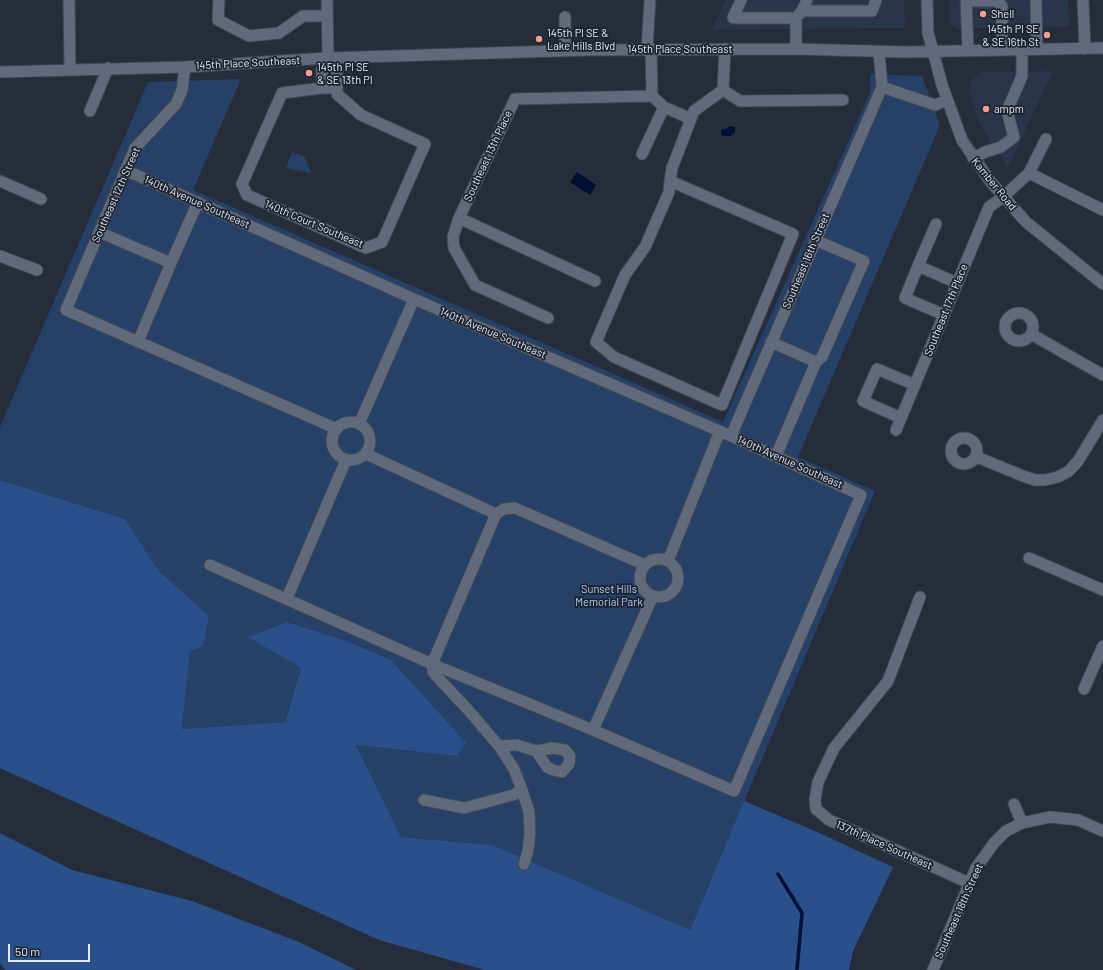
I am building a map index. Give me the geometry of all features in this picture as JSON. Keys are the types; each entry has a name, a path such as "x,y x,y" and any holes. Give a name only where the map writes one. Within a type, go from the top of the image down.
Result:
{"street":[{"path":"69,0 70,70"},
{"path":"219,0 218,20 249,36 279,33 303,16 327,16"},
{"path":"322,88 322,70 328,58 327,0"},
{"path":"650,0 649,49 652,96 664,107 691,118"},
{"path":"741,0 733,18 872,11 876,0"},
{"path":"796,49 799,15 807,0"},
{"path":"927,0 928,33 933,51"},
{"path":"1036,0 1037,49"},
{"path":"1083,0 1085,49"},
{"path":"968,50 966,1 997,1 1002,6 1002,49"},
{"path":"565,17 565,50"},
{"name":"145th Place Southeast","path":"185,67 328,58 565,50 796,49 879,52 1103,48"},
{"path":"973,158 1001,147 1014,137 1007,111 1022,76 1022,49"},
{"path":"723,90 725,50"},
{"name":"Kamber Road","path":"933,51 947,100 962,140 973,158 1003,197 1026,222 1103,284"},
{"path":"879,52 882,87 935,106 947,100"},
{"path":"328,58 336,68 337,88"},
{"path":"0,72 185,67"},
{"name":"Southeast 12th Street","path":"138,342 66,310 135,148 176,104 182,90 185,67"},
{"path":"90,111 108,68"},
{"name":"Southeast 16th Street","path":"731,436 882,87"},
{"name":"140th Court Southeast","path":"322,88 337,88 338,94 361,115 425,144 382,242 366,248 246,195 242,184 282,93 322,88"},
{"path":"723,90 740,101 843,100"},
{"path":"670,181 793,234 722,405 614,357 596,342 625,275 645,247 669,192 670,181 672,168 694,111 723,90"},
{"name":"Southeast 13th Place","path":"548,318 475,285 454,248 453,237 459,218 515,99 652,96"},
{"path":"642,154 664,107"},
{"path":"1046,139 1029,173 1103,210"},
{"name":"140th Avenue Southeast","path":"125,170 414,299 720,431 861,495 734,792 593,730"},
{"name":"Southeast 17th Place","path":"896,430 989,207 1003,197 1029,173"},
{"path":"0,180 41,199"},
{"path":"198,202 138,342 337,430"},
{"path":"459,218 595,281"},
{"path":"936,224 905,298 944,315"},
{"path":"99,232 171,263"},
{"path":"776,456 816,362 822,356 864,261 815,240"},
{"path":"0,256 37,270"},
{"path":"918,266 957,283"},
{"path":"358,424 414,299"},
{"path":"1031,334 1103,375"},
{"path":"771,342 816,362"},
{"path":"901,418 863,401 877,369 915,385"},
{"path":"977,456 1035,480 1045,480 1058,477 1069,471 1078,461 1103,420"},
{"path":"347,423 358,424 364,427 370,437 369,449 366,454 357,460 346,460 340,457 333,447 332,441 337,430 347,423"},
{"path":"668,561 720,431"},
{"path":"366,454 496,514"},
{"path":"287,598 346,460"},
{"path":"524,864 528,852 530,832 529,812 514,769 499,746 436,676 433,672 432,664 496,514 504,509 515,508 645,565"},
{"path":"1029,558 1103,590"},
{"path":"656,559 668,561 677,570 678,583 670,593 665,596 653,596 647,593 641,583 642,570 645,565 656,559"},
{"path":"210,565 287,598 432,664 593,730 653,596"},
{"name":"137th Place Southeast","path":"920,597 888,681 834,748 815,793 816,809 829,820 969,883"},
{"path":"1084,690 1103,646"},
{"path":"499,746 517,745 536,751"},
{"path":"424,800 464,808 513,795 522,790"},
{"path":"1014,804 1022,823"},
{"name":"Southeast 18th Street","path":"933,970 976,868 994,843 1006,831 1022,823 1044,817 1064,817 1078,820 1103,831"}],"shaded area":[{"path":"725,0 904,0 905,28 712,30"},
{"path":"950,0 1068,0 1069,26 958,29 950,24"},
{"path":"1053,71 1008,168 980,125 969,92 972,80 982,72"},
{"path":"729,126 735,127 735,132 731,136 723,136 721,134 721,130 728,128"},
{"path":"577,172 596,185 590,195 570,182"},
{"path":"0,480 125,519 158,570 209,616 203,646 190,651 182,729 285,722 301,668 248,637 287,622 347,641 391,660 466,743 457,756 356,745 401,837 493,845 690,930 744,801 815,831 893,867 853,951 849,970 485,970 379,940 0,768"},
{"path":"0,833 72,870 192,901 299,942 356,970 5,970 0,963"}],"green space":[{"name":"Sunset Hills Memorial Park","path":"871,74 922,76 940,125 798,457 875,491 690,930 493,845 401,837 356,745 457,756 391,660 347,641 287,622 249,637 301,668 285,722 182,729 190,651 209,616 158,570 125,519 0,480 0,427 148,82 241,79 193,190 723,422 870,93"},
{"path":"292,152 304,156 311,172 310,173 286,168"}],"waterway":[{"path":"778,874 802,913 797,970"}],"place":[{"name":"Shell","path":"983,14"},
{"name":"145th Pl SE & SE 16th St","path":"1047,35"},
{"name":"145th Pl SE & Lake Hills Blvd","path":"539,39"},
{"name":"145th Pl SE & SE 13th Pl","path":"309,73"},
{"name":"ampm","path":"986,109"}]}
